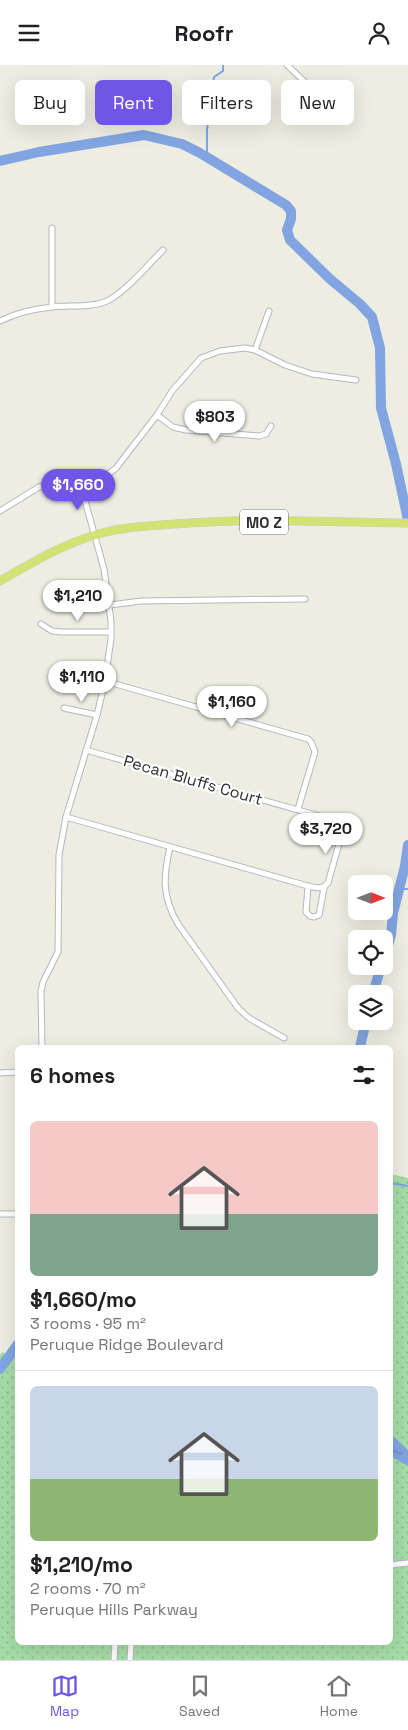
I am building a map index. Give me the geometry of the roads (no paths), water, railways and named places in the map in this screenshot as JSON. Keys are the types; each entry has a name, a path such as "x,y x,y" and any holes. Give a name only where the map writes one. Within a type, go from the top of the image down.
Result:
{"main road":[{"name":"MO Z","path":"0,581 66,545 94,535 137,527 240,521 408,523"}],"street":[{"path":"287,65 303,80"},
{"path":"52,228 52,307"},
{"path":"0,321 14,315 52,307 80,306 108,301 163,251"},
{"path":"255,350 269,311"},
{"path":"0,511 40,487 65,481 90,483 98,481 116,468 172,391 201,358 220,351 234,349 255,350 285,365 312,374 356,380"},
{"path":"156,415 174,427 195,431 259,436 266,434 272,426"},
{"path":"42,1045 41,991 43,982 58,952 59,855 66,817 108,669 111,632 110,605 104,569 80,483"},
{"path":"110,605 141,601 305,599"},
{"path":"41,624 52,631 111,632"},
{"path":"105,681 308,739 314,746 315,752 298,809"},
{"path":"64,708 96,715"},
{"name":"Pecan Bluffs Court","path":"86,750 337,821 342,827 342,833 328,883 324,888"},
{"path":"66,817 170,847 308,886 318,889 324,888 321,910 319,915 314,917 306,912 308,886"},
{"path":"170,847 165,868 165,892 169,909 238,1008 249,1018 284,1038"},
{"path":"0,1073 15,1072"},
{"path":"0,1214 15,1214"},
{"path":"393,1565 408,1563"},
{"path":"114,1660 115,1645"},
{"path":"130,1660 131,1645"}],"water":[{"path":"393,1436 408,1450 408,1466 393,1458"}],"waterway":[{"path":"207,156 207,130 214,77 223,71 223,65"},
{"path":"0,161 39,152 144,135 182,144 286,205 291,211 291,219 287,230 290,240 372,317 380,348 381,408 408,520"},
{"path":"391,930 393,913 405,866 408,845"},
{"path":"399,889 408,889"},
{"path":"376,985 378,975"},
{"path":"360,1045 364,1030"},
{"path":"393,1184 408,1186"},
{"path":"0,1369 15,1348"}]}
